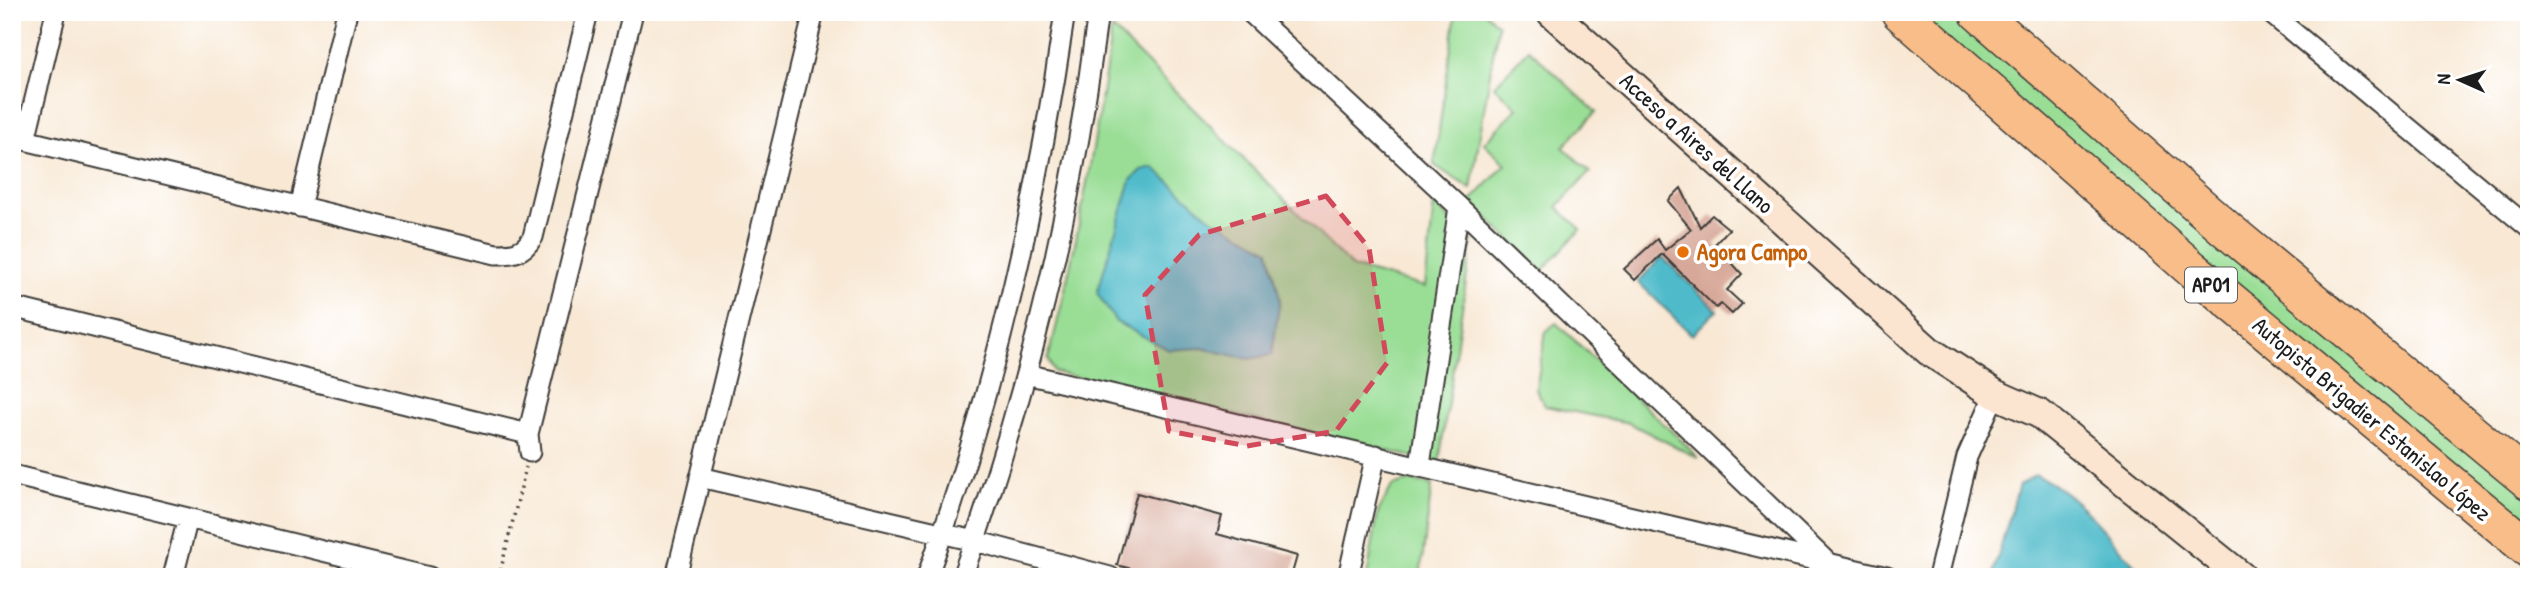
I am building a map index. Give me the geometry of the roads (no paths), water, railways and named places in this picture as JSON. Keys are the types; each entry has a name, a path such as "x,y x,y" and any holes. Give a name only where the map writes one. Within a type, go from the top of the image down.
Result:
{"highway":[{"name":"Autopista Brigadier Estanislao López","path":"1900,12 2192,269 2529,549"},
{"name":"AP01","path":"1978,12 2225,228 2529,481"}],"street":[{"path":"56,12 19,138 496,254 513,254 526,248 533,237 588,12"},
{"path":"300,207 347,12"},
{"path":"12,307 529,443 633,12"},
{"path":"676,577 814,12"},
{"path":"927,577 977,430 1005,328 1032,205 1065,12"},
{"path":"962,577 1026,374 1075,153 1098,12"},
{"path":"1250,12 1460,207 1828,563"},
{"name":"Acceso a Aires del Llano","path":"1551,12 1929,351 1995,394 2040,414 2242,577"},
{"path":"2269,12 2529,228"},
{"path":"1420,465 1460,207"},
{"path":"1026,374 1887,577"},
{"path":"1938,577 1967,457 1995,394"},
{"path":"1348,577 1376,455"},
{"path":"12,475 429,577"},
{"path":"700,477 975,541 1110,577"},
{"path":"173,577 188,517"}],"water":[{"path":"1153,167 1208,216 1269,250 1280,299 1272,355 1249,359 1201,348 1169,350 1116,322 1097,293 1131,180 1141,170"},
{"path":"1662,257 1717,310 1692,335 1638,282"},
{"path":"2036,475 2068,494 2146,577 1992,577 2019,485"}],"place":[{"name":"Agora Campo","path":"1683,252"}]}
